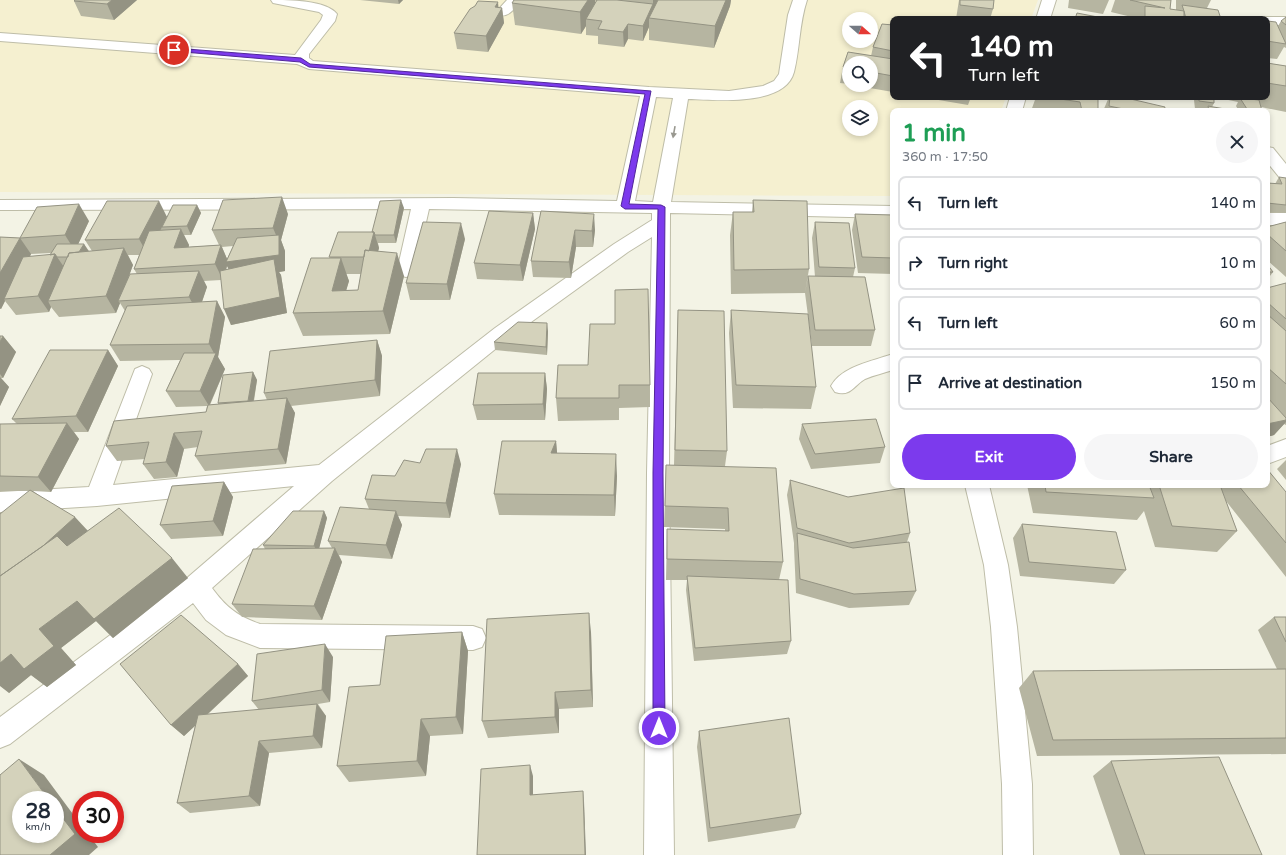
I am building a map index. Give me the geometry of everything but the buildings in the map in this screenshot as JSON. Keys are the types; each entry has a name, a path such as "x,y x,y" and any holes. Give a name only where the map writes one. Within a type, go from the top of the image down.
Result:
{"street":[{"path":"278,0 323,9 330,14 328,21 302,54 301,60"},
{"path":"503,12 514,0"},
{"path":"0,37 301,60 309,65 649,92 729,96 768,90 779,84 786,74 795,15 800,0"},
{"path":"1044,16 1049,0"},
{"path":"1270,21 1286,21"},
{"path":"625,206 649,92"},
{"path":"659,855 658,473 662,215 681,94"},
{"path":"1270,155 1286,174"},
{"path":"406,271 421,204"},
{"path":"0,205 421,204 625,206 662,215 890,212"},
{"path":"0,734 196,586 324,474 502,334 621,248 662,215"},
{"path":"1270,219 1286,220"},
{"path":"842,386 858,374 890,363"},
{"path":"97,496 142,374"},
{"path":"1270,454 1286,448"},
{"path":"0,502 97,496 324,474"},
{"path":"978,488 996,565 1004,627 1017,784 1018,855"},
{"path":"196,586 215,612 220,616 235,627 260,636 473,638"}],"shaded area":[{"path":"0,0 1038,0 1032,16 890,16 890,100 1005,100 1002,108 890,108 890,196 0,192"}],"route":[{"path":"174,50 301,60 309,65 649,92 625,206 661,207 662,222 658,473 659,728"}]}
